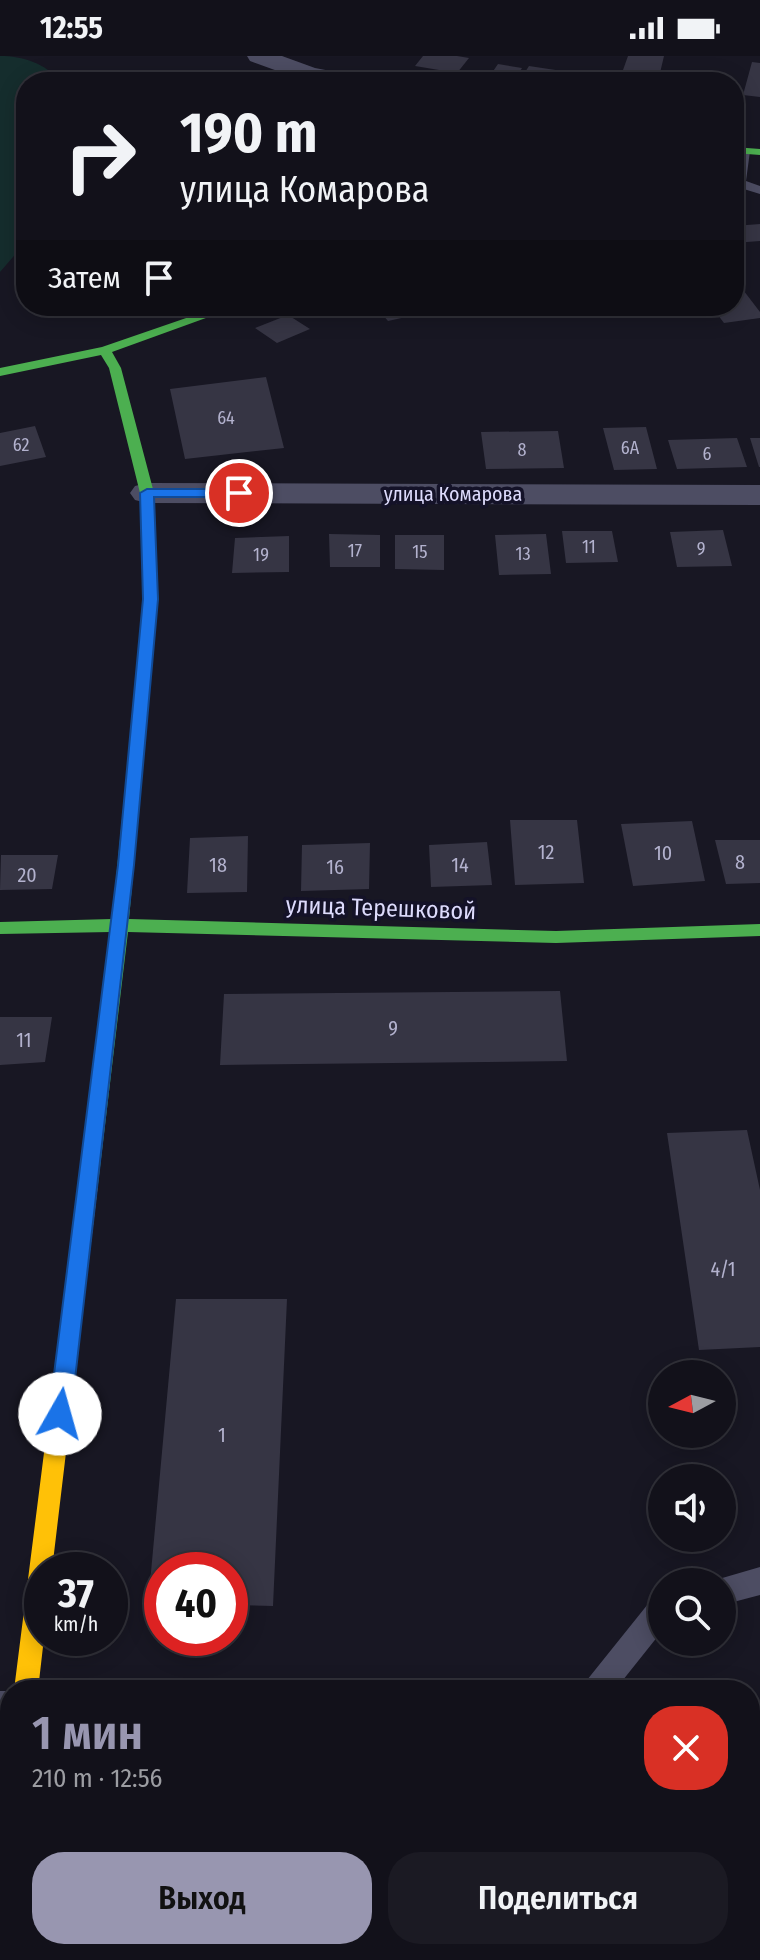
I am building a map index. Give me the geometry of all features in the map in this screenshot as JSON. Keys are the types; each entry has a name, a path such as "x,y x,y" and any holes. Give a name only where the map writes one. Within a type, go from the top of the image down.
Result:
{"street":[{"path":"259,56 302,72"},
{"path":"0,372 105,350 204,316"},
{"path":"27,1680 120,925 151,599 147,493 115,368 105,350"},
{"name":"улица Комарова","path":"147,493 760,495"},
{"name":"улица Терешковой","path":"0,928 120,925 556,937 760,930"}],"lane":[{"path":"736,1587 760,1581"},
{"path":"605,1680 648,1626"}],"green space":[{"path":"0,56 33,62 50,72 16,72 16,254 0,272"}],"building":[{"path":"423,56 469,58 458,72 415,66"},
{"path":"628,56 664,56 660,72 623,70"},
{"path":"752,62 760,63 760,97 744,95"},
{"path":"498,64 522,68 520,72 492,72"},
{"path":"529,66 569,72 525,72"},
{"path":"760,224 760,241 744,242 744,225"},
{"path":"744,291 760,312 760,318 724,323 719,316 744,316"},
{"path":"290,316 310,329 277,343 255,328"},
{"path":"384,316 410,316 388,321"},
{"path":"266,377 284,448 185,459 170,389"},
{"path":"35,426 46,457 0,466 0,433"},
{"path":"646,427 657,469 614,470 603,428"},
{"path":"558,431 564,468 486,469 481,432"},
{"path":"737,438 747,467 677,469 668,440"},
{"path":"750,438 760,438 760,467 759,467"},
{"path":"723,530 732,566 677,567 670,532"},
{"path":"562,531 612,531 618,562 566,563"},
{"path":"329,534 380,535 380,567 330,567"},
{"path":"546,534 551,574 499,575 495,535"},
{"path":"395,535 444,535 444,570 395,569"},
{"path":"289,536 289,572 232,573 235,538"},
{"path":"510,820 577,820 584,883 515,885"},
{"path":"692,821 705,881 633,886 621,824"},
{"path":"248,836 247,892 187,893 190,838"},
{"path":"715,840 760,840 760,883 726,884"},
{"path":"487,842 492,885 431,887 429,845"},
{"path":"370,843 369,889 301,891 302,845"},
{"path":"1,855 58,855 52,889 0,890"},
{"path":"560,991 567,1061 220,1065 224,994"},
{"path":"0,1017 52,1017 45,1062 0,1065"},
{"path":"747,1130 760,1190 760,1347 699,1350 667,1133"},
{"path":"176,1299 287,1299 273,1606 248,1605 248,1552 153,1552"}],"traffic: fast":[{"path":"744,151 760,152"},
{"path":"0,372 105,350 204,316"},
{"path":"88,1184 120,925 151,599 147,493 115,368 105,350"},
{"path":"0,928 120,925 556,937 760,930"}],"traffic: slow":[{"path":"27,1680 88,1184"}],"route":[{"path":"60,1414 126,865 151,599 147,493 239,493"}]}
